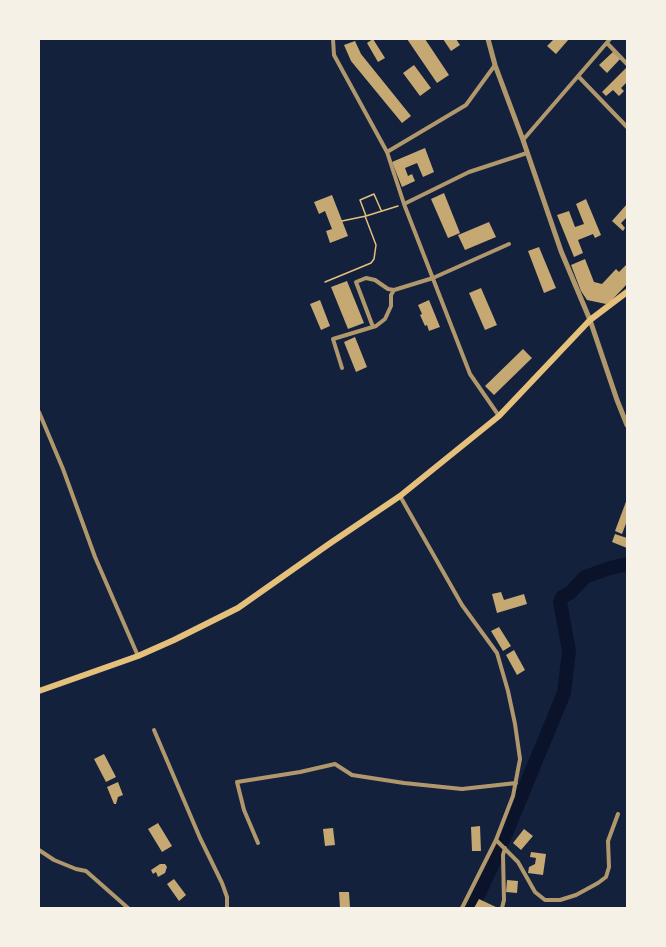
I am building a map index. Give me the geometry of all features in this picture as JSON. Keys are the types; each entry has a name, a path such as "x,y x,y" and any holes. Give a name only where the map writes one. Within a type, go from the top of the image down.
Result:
{"main road":[{"path":"39,691 138,656 238,608 400,496 499,416 590,320 627,292"}],"street":[{"path":"333,39 334,56 387,152 404,204 470,374 499,416"},
{"path":"488,39 495,65 523,140 561,251 590,320 627,425"},
{"path":"523,140 608,41 627,64"},
{"path":"387,152 466,105 495,65"},
{"path":"578,76 627,127"},
{"path":"404,204 469,172 527,153"},
{"path":"373,327 356,282 369,278 388,289 394,290 432,278 508,244"},
{"path":"342,368 332,339 376,326 385,319 391,306 391,296 394,290"},
{"path":"39,412 63,469 95,557 138,656"},
{"path":"400,496 462,605 497,653 508,691 520,759 513,796 498,842 462,908"},
{"path":"154,730 200,838 222,883 227,897 227,908"},
{"path":"258,843 244,810 237,782 300,772 335,764 352,775 404,783 462,789 516,783"},
{"path":"498,842 505,848 507,853 518,862 535,892 545,900 560,900 576,895 598,883 606,876 609,867 608,841 618,814"},
{"path":"502,908 504,900 503,855 505,848"},
{"path":"39,850 54,860 86,872 128,908"}],"path":[{"path":"326,282 371,263 374,259 376,245 360,200 374,194 381,211"},
{"path":"342,221 366,216 404,204"}],"building":[{"path":"373,39 385,58 378,62 367,43"},
{"path":"407,39 425,39 449,75 437,83"},
{"path":"443,39 456,39 460,45 451,51"},
{"path":"554,39 569,39 556,54 547,46"},
{"path":"355,41 361,54 411,116 402,123 351,61 344,45"},
{"path":"614,51 621,58 607,73 599,65"},
{"path":"414,65 431,88 420,96 403,73"},
{"path":"627,67 627,82 621,88 624,91 619,96 613,90 606,96 602,92"},
{"path":"425,148 434,172 423,177 417,163 405,168 408,176 412,174 415,181 402,187 392,162"},
{"path":"444,193 460,233 448,238 431,199"},
{"path":"332,195 348,236 330,243 326,231 332,229 325,211 319,214 314,202"},
{"path":"586,199 601,235 595,238 593,234 578,240 583,253 574,257 557,215 569,211 575,227 584,224 576,204"},
{"path":"627,204 627,217 621,223 625,228 623,231 612,221"},
{"path":"489,222 496,237 465,250 458,235"},
{"path":"539,247 556,288 544,293 528,251"},
{"path":"585,259 594,282 602,284 616,269 619,272 627,264 627,284 611,301 606,304 587,300 581,291 571,265"},
{"path":"347,281 364,323 348,329 331,287"},
{"path":"481,288 497,325 485,330 469,293"},
{"path":"320,300 330,326 321,330 310,304"},
{"path":"429,300 440,327 429,331 420,315 422,314 418,305"},
{"path":"355,337 367,367 356,372 344,342"},
{"path":"523,349 532,358 494,395 485,386"},
{"path":"627,499 627,521 622,534 615,531"},
{"path":"615,534 627,538 627,548 612,542"},
{"path":"501,592 504,600 524,594 527,604 497,613 492,594"},
{"path":"499,627 511,646 503,651 491,631"},
{"path":"514,650 525,670 517,675 506,655"},
{"path":"104,754 116,777 106,782 94,759"},
{"path":"118,782 123,795 118,797 116,804 114,804 107,787"},
{"path":"158,823 172,846 162,852 148,829"},
{"path":"480,826 481,851 472,851 471,827"},
{"path":"333,828 335,845 325,846 323,829"},
{"path":"524,829 533,836 521,850 513,843"},
{"path":"531,852 546,854 543,875 528,873 529,867 535,864 536,858 530,857"},
{"path":"160,864 165,864 167,867 165,873 158,877 156,872 153,874 151,870"},
{"path":"174,879 186,895 179,901 167,884"},
{"path":"507,880 518,881 517,893 506,892"},
{"path":"339,892 349,892 350,908 340,908"},
{"path":"479,899 498,908 474,908"}],"waterway":[{"path":"472,908 497,855 564,693 569,651 560,602 562,597 570,593 585,577 610,568 627,564"}]}
